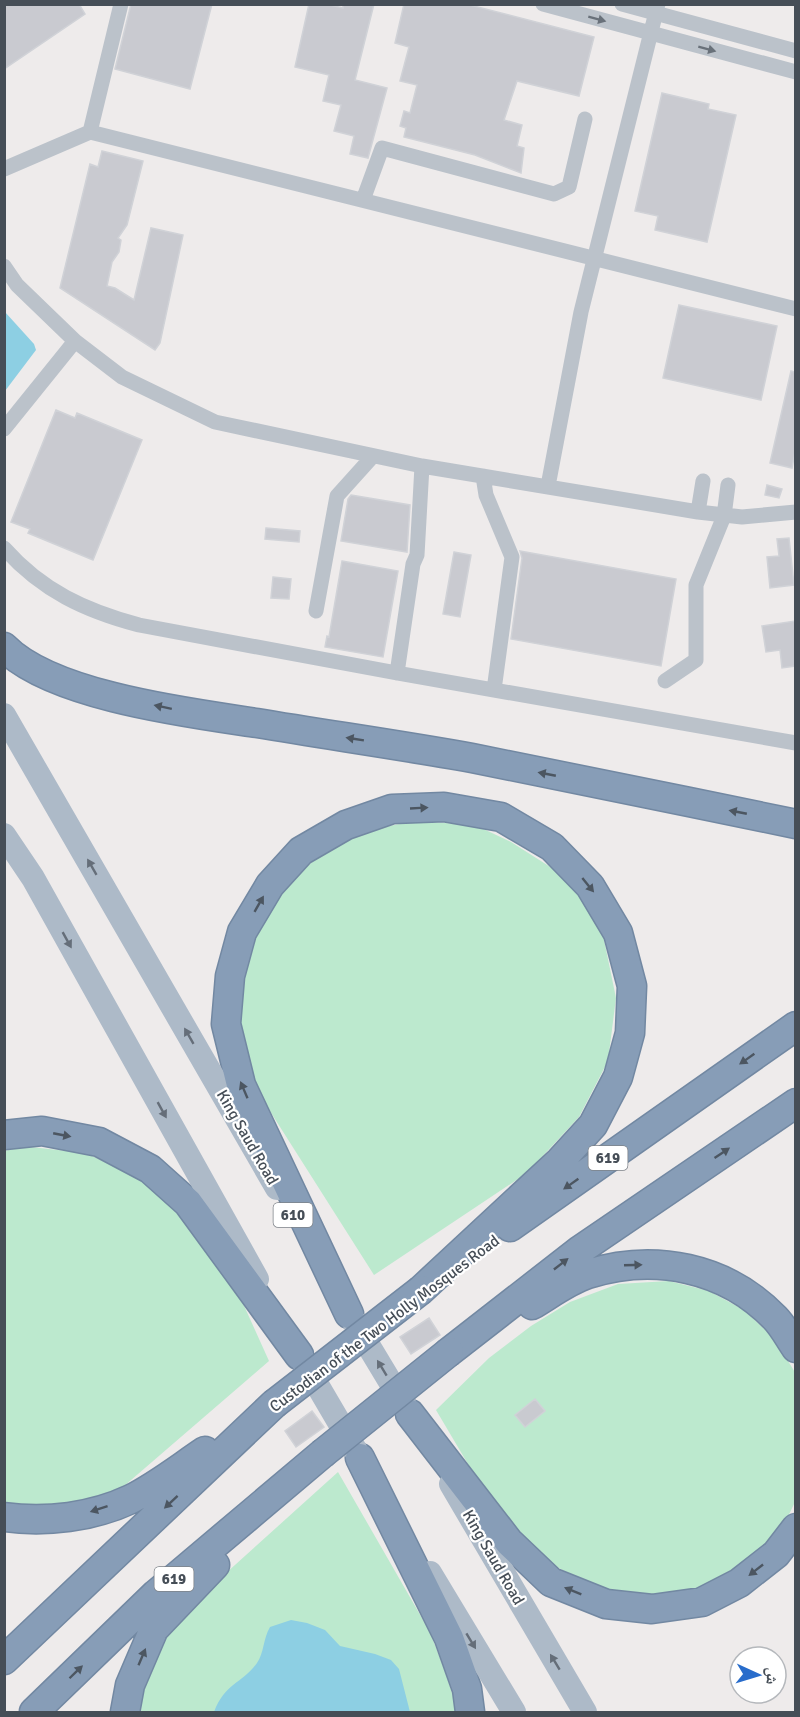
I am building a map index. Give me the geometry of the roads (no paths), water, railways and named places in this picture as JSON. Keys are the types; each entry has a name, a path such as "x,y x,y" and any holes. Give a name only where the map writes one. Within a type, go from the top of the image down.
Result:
{"highway":[{"path":"4,647 13,656 48,675 101,694 182,711 470,758 795,824"},
{"path":"349,1314 241,1084 226,1024 230,976 242,932 270,885 301,851 346,825 392,809 444,807 501,817 552,847 590,886 618,933 632,986 630,1033 618,1077 593,1125 560,1161 421,1290"},
{"name":"Custodian of the Two Holly Mosques Road","path":"4,1660 274,1404 421,1290 795,1026"},
{"name":"619","path":"34,1713 156,1594 322,1454 449,1352 580,1250 795,1103"},
{"path":"4,1135 42,1131 99,1142 150,1169 188,1203 299,1355"},
{"path":"449,1352 586,1275 625,1265 654,1265 703,1272 745,1291 776,1319 795,1348"},
{"path":"4,1517 47,1520 86,1514 131,1498 274,1404"},
{"path":"410,1414 508,1542 551,1582 606,1604 652,1609 702,1602 740,1583 776,1554 795,1528"},
{"path":"125,1713 130,1685 154,1629 322,1454"},
{"path":"360,1458 449,1638 466,1689 470,1713"}],"main road":[{"name":"King Saud Road","path":"4,716 349,1314 585,1713"},
{"path":"4,836 33,878 299,1355 514,1713"}],"street":[{"path":"90,132 121,4"},
{"path":"543,4 795,72"},
{"path":"622,4 657,9 795,51"},
{"path":"548,486 581,312 657,9"},
{"path":"363,200 382,148 554,195 569,187 585,120"},
{"path":"4,169 90,132 795,309"},
{"path":"4,266 17,285 75,341 122,377 215,422 422,466 723,516 761,517 795,512"},
{"path":"4,429 75,341"},
{"path":"316,611 337,496 373,456"},
{"path":"397,673 413,564 417,555 422,466"},
{"path":"483,476 486,495 512,557 494,690"},
{"path":"698,512 703,481"},
{"path":"665,681 696,660 696,585 723,516 728,485"},
{"path":"4,548 39,581 65,598 103,615 139,625 795,743"}],"water":[{"path":"5,312 34,344 36,350 5,391"},
{"path":"291,1620 325,1630 340,1646 391,1660 399,1669 410,1712 214,1712 228,1689 257,1663 270,1627"}]}
